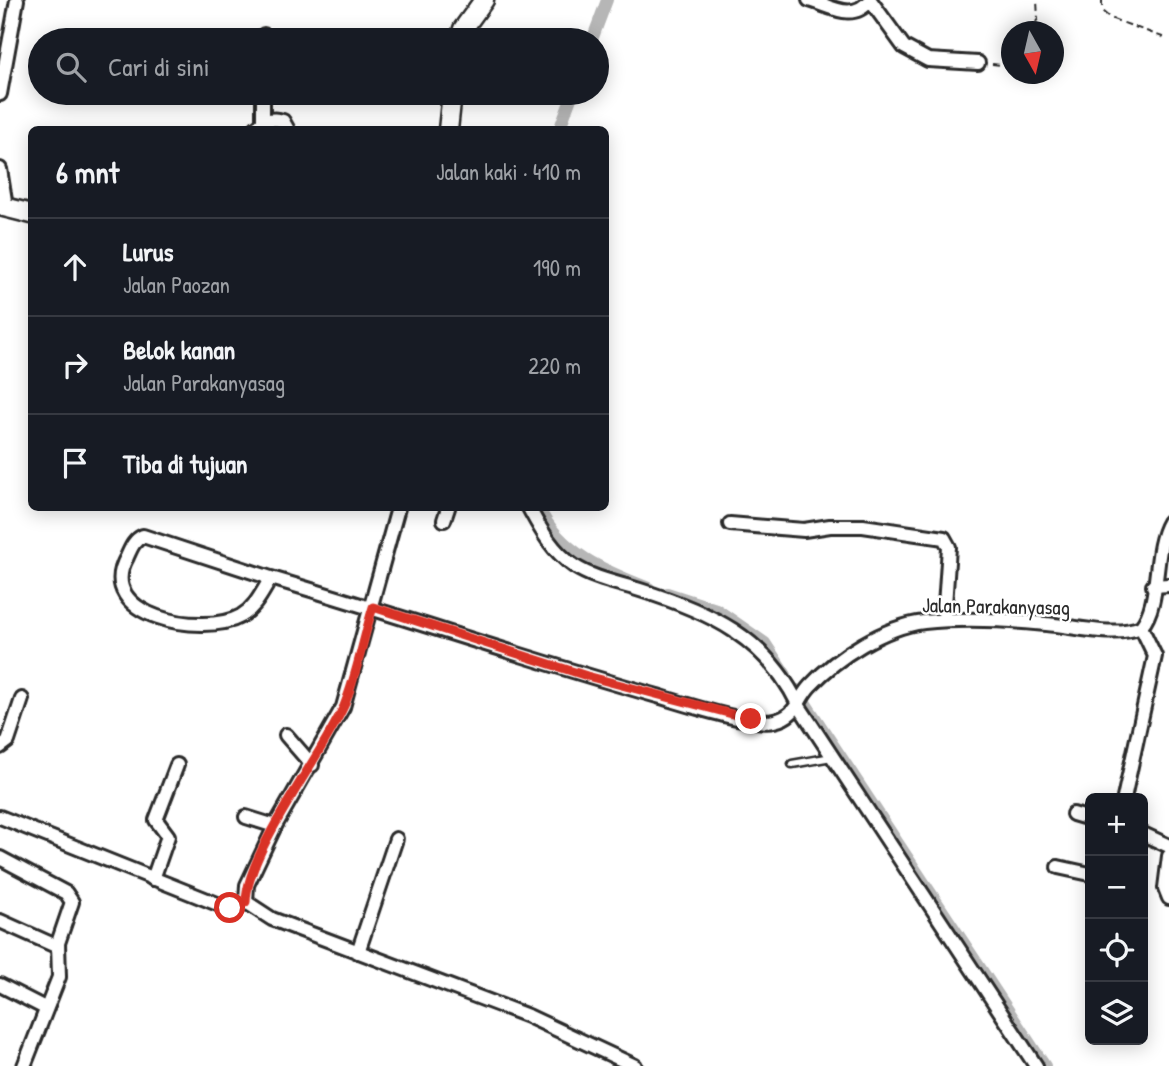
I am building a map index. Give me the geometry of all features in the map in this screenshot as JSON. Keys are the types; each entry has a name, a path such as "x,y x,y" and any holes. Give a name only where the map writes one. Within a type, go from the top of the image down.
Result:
{"street":[{"path":"0,94 4,49 17,0"},
{"path":"464,28 484,0"},
{"path":"809,0 854,13 862,10 870,0 904,47 928,60 978,63"},
{"path":"258,125 261,105"},
{"path":"448,126 451,105"},
{"path":"258,125 276,118 283,121 286,126"},
{"path":"0,169 3,207 28,213"},
{"path":"246,902 247,885 275,826 312,765 343,706 373,607 397,511"},
{"path":"530,511 547,540 575,566 607,580 676,602 738,633 776,666 1037,1066"},
{"path":"1125,793 1155,656 1141,627 1149,612 1161,543 1169,522"},
{"path":"730,524 804,530 830,526 863,526 944,538 949,547 944,620"},
{"path":"271,578 252,608 240,617 194,623 158,618 135,606 122,590 119,579 135,541 143,536 573,672 725,714 768,722 788,716 800,704"},
{"path":"1153,586 1169,585"},
{"name":"Jalan Parakanyasag","path":"800,704 808,687 834,665 888,632 906,625 944,620 1110,630 1141,627"},
{"path":"0,747 8,741 22,699"},
{"path":"286,735 312,765"},
{"path":"153,879 168,836 156,820 177,765"},
{"path":"1073,814 1085,818"},
{"path":"0,817 230,908 236,909 246,902"},
{"path":"246,817 275,826"},
{"path":"1148,836 1169,846"},
{"path":"358,952 396,839"},
{"path":"1169,856 1165,888 1169,898"},
{"path":"0,858 71,898 58,947 59,977 23,1066"},
{"path":"1058,867 1085,873"},
{"path":"246,902 262,915 528,1016 635,1066"},
{"path":"0,921 58,947"},
{"path":"0,985 45,1008"}],"lane":[{"path":"792,764 834,757"}],"path":[{"path":"1037,0 1037,21"},
{"path":"1102,0 1102,11 1110,18 1168,39"},
{"path":"978,63 1001,65"}],"waterway":[{"path":"596,28 607,0"},
{"path":"561,126 568,105"},
{"path":"541,511 548,524 571,549 600,567 649,588"},
{"path":"667,593 716,609 765,643 786,675"},
{"path":"797,690 1045,1066"}],"route":[{"path":"230,908 236,909 246,902 247,885 275,826 312,765 343,706 373,607 417,624 587,676 751,719"}]}
